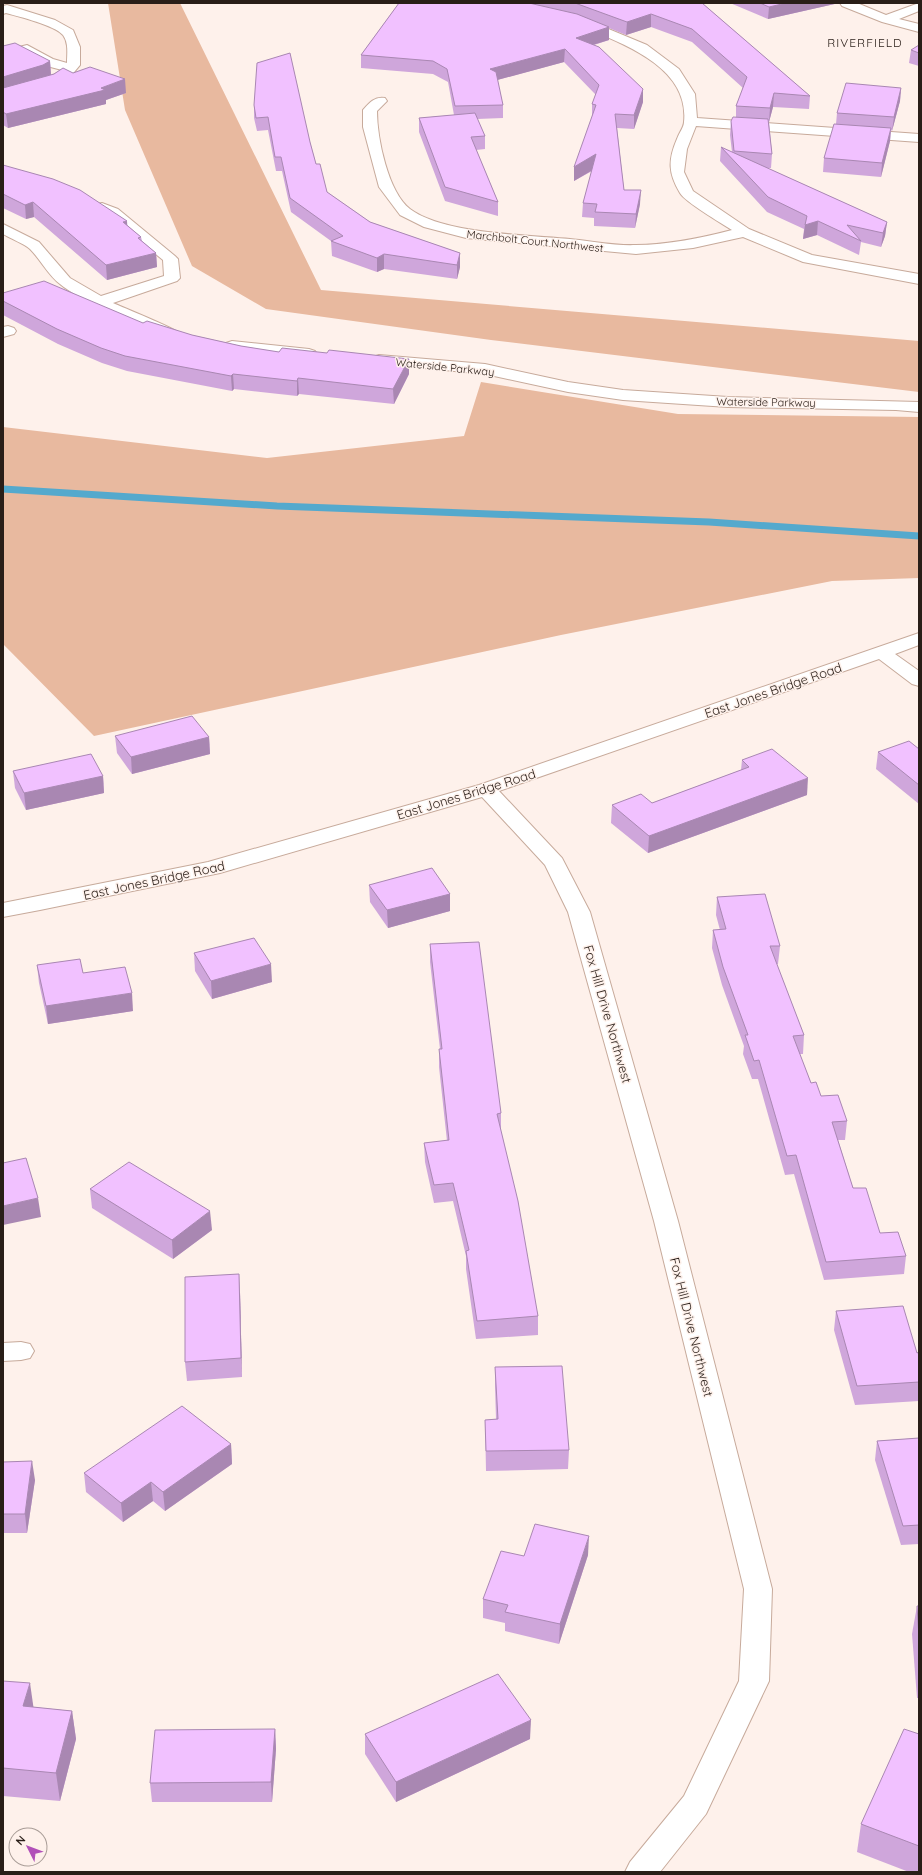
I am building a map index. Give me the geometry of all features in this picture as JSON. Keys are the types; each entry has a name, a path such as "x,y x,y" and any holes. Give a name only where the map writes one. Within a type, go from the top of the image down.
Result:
{"street":[{"path":"846,3 886,19 919,28"},
{"path":"886,19 919,7"},
{"path":"3,97 50,83 66,74 71,68 74,47 68,33 51,23 4,9"},
{"path":"566,19 581,22 642,48 674,72 688,94 691,122 680,149 677,172 687,192 744,232 808,259 919,279"},
{"path":"3,55 27,49 48,62 71,68"},
{"name":"Marchbolt Court Northwest","path":"380,101 370,110 370,127 386,188 405,212 429,224 466,234 636,250 693,244 744,232"},
{"path":"691,122 919,138"},
{"path":"86,200 113,212 170,259 172,278 98,302"},
{"path":"4,230 34,245 58,282 151,326 183,336"},
{"path":"219,343 248,349 327,355"},
{"name":"Waterside Parkway","path":"366,359 485,369 568,387 623,395 728,402 896,405 919,407"},
{"name":"East Jones Bridge Road","path":"3,910 40,904 212,868 486,789 919,639"},
{"path":"881,652 919,680"},
{"name":"Fox Hill Drive Northwest","path":"486,789 554,863 579,912 666,1221 758,1589 754,1681 695,1805 641,1872"}],"shaded area":[{"path":"108,3 180,3 321,290 919,341 919,392 491,340 266,309 192,266 125,110"},
{"path":"481,382 678,414 919,417 919,578 832,581 561,635 94,736 3,644 3,427 267,458 464,436"}],"building":[{"path":"399,3 529,3 577,14 609,27 576,38 599,47 643,89 634,115 615,114 624,190 641,190 636,214 595,212 597,204 583,203 596,154 574,167 596,105 592,104 599,85 565,49 490,69 496,72 503,105 455,106 447,69 433,61 361,55"},
{"path":"575,3 702,3 810,96 774,93 770,108 736,106 747,77 692,29 651,14 627,22"},
{"path":"760,3 786,3 769,7"},
{"path":"15,43 50,61 43,65 3,77 3,46"},
{"path":"919,45 919,53 911,50"},
{"path":"290,53 310,142 316,164 320,164 327,192 370,222 460,253 457,265 384,254 377,258 331,241 343,236 290,198 281,157 275,157 268,117 256,118 254,105 257,63"},
{"path":"90,67 125,79 101,88 105,90 6,114 3,112 3,88 54,74 63,68 73,73"},
{"path":"846,83 901,88 894,117 837,113"},
{"path":"475,113 485,136 471,137 498,202 445,187 419,118"},
{"path":"733,117 768,119 772,154 734,151 731,121"},
{"path":"834,124 891,128 882,163 824,158"},
{"path":"721,147 887,222 883,233 847,225 861,241 818,221 805,225 807,216 768,197"},
{"path":"3,165 53,179 80,190 127,221 123,222 141,237 138,238 156,253 106,265 33,202 25,205 3,194"},
{"path":"44,281 143,323 147,321 192,335 241,346 279,352 282,348 327,353 329,350 409,359 393,389 298,378 297,381 233,374 231,376 125,356 101,348 57,329 3,301 3,293"},
{"path":"192,716 209,737 131,757 115,736"},
{"path":"909,741 919,749 919,785 878,752"},
{"path":"772,749 808,778 649,836 612,805 641,794 652,803 749,767 742,760"},
{"path":"91,754 103,776 24,793 13,771"},
{"path":"432,868 450,894 387,910 369,885"},
{"path":"765,894 780,946 770,946 804,1035 793,1036 811,1083 816,1082 821,1096 838,1095 847,1121 832,1122 853,1188 866,1188 880,1233 898,1232 906,1256 826,1262 796,1155 787,1156 759,1060 754,1061 745,1035 748,1035 723,967 713,930 726,929 717,897"},
{"path":"254,938 271,964 211,981 194,953"},
{"path":"479,942 501,1113 497,1114 518,1201 538,1316 477,1321 466,1251 469,1250 453,1183 434,1185 424,1143 449,1140 439,1049 442,1049 430,944"},
{"path":"80,959 83,973 125,967 132,993 46,1006 37,965"},
{"path":"26,1158 38,1198 3,1206 3,1163"},
{"path":"129,1162 210,1211 172,1240 90,1189"},
{"path":"239,1274 241,1358 185,1362 185,1277"},
{"path":"903,1306 917,1353 919,1352 919,1382 857,1386 836,1311"},
{"path":"562,1366 569,1450 486,1451 485,1420 498,1419 495,1367"},
{"path":"182,1406 231,1444 163,1492 151,1482 121,1503 84,1473"},
{"path":"919,1438 919,1525 903,1526 877,1441"},
{"path":"32,1461 25,1514 3,1514 3,1462"},
{"path":"535,1524 589,1536 560,1624 505,1612 508,1605 483,1599 501,1551 524,1556"},
{"path":"917,1606 919,1606 919,1637"},
{"path":"498,1674 531,1720 396,1782 365,1734"},
{"path":"3,1681 30,1683 23,1706 72,1711 56,1773 3,1768"},
{"path":"275,1729 271,1782 150,1783 155,1730"},
{"path":"904,1729 919,1734 919,1846 861,1824"}],"waterway":[{"path":"3,489 277,506 709,522 919,536"}],"district":[{"name":"RIVERFIELD","path":"865,43"}]}
